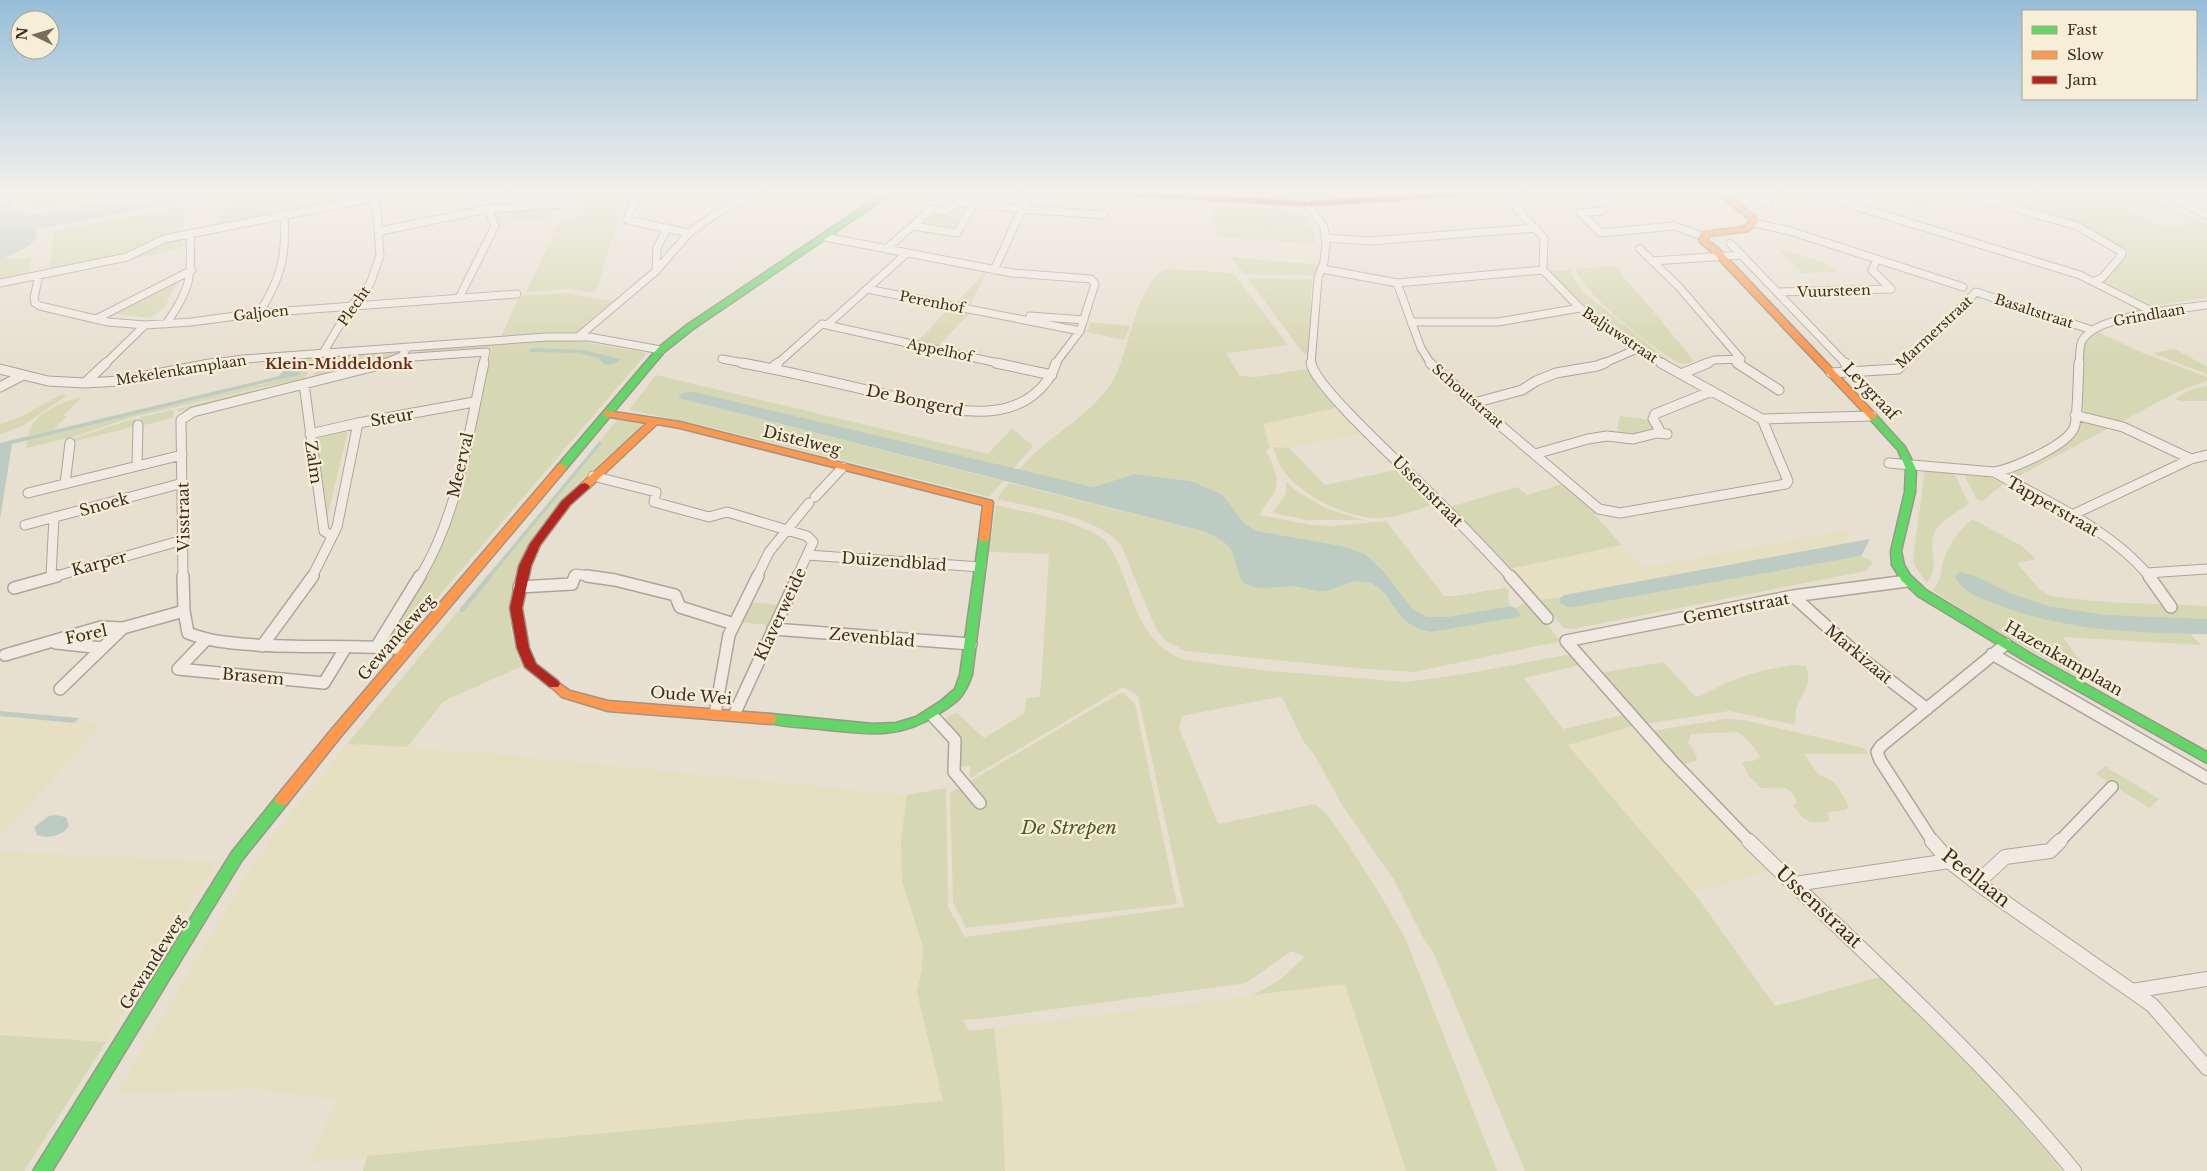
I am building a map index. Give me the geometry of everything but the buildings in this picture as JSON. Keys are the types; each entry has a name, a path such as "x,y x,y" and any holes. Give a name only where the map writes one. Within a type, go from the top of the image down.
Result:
{"street":[{"path":"0,283 127,257 148,247"},
{"path":"166,324 188,291 192,270 191,247"},
{"path":"259,313 272,294 283,268 286,247"},
{"name":"Plecht","path":"323,353 352,306 370,284 380,256 380,247"},
{"path":"459,298 485,247"},
{"path":"656,271 654,264 658,247"},
{"path":"578,337 656,271 677,247"},
{"name":"Gewandeweg","path":"42,1171 237,856 308,766 661,350 690,327 811,247"},
{"path":"874,247 994,270 1005,247"},
{"path":"1325,247 1322,269 1397,283 1543,270 1543,247"},
{"name":"Leygraaf","path":"1712,247 1722,253 1898,444 1910,465"},
{"name":"Leygraaf","path":"1737,247 1742,255 1854,372"},
{"path":"1838,247 1963,287"},
{"path":"1985,247 2095,281 2153,312"},
{"path":"2095,281 2102,278 2122,255 2122,252 2113,247"},
{"path":"1640,249 1680,288 1741,359 1714,360 1681,374"},
{"path":"772,368 822,324 827,325 907,253"},
{"path":"1652,261 1722,253 1742,255"},
{"path":"1866,255 1875,264 1895,264"},
{"name":"Vuursteen","path":"1778,292 1891,289 1872,270 1875,264"},
{"name":"Ussenstraat","path":"1322,269 1318,278 1310,364 1316,374 1348,411 1458,520 1517,582 1547,618"},
{"path":"96,319 192,270"},
{"name":"De Bongerd","path":"722,359 772,368 958,411 979,412 1012,406 1034,396 1052,374 1056,362 1080,332 1095,284 1091,279 994,270"},
{"name":"Baljuwstraat","path":"1543,270 1580,308 1637,348 1762,419"},
{"name":"Galjoen","path":"39,275 34,298 40,306 96,319 124,324 145,325 259,313 517,294"},
{"name":"Schoutstraat","path":"1397,283 1428,361 1474,403 1599,509 1620,513 1786,484 1788,480 1762,419"},
{"name":"Perenhof","path":"867,289 1080,332"},
{"name":"Marmerstraat","path":"1831,373 1898,369 1976,292"},
{"name":"Basaltstraat","path":"1976,292 2092,330"},
{"name":"Grindlaan","path":"1890,463 1994,472 2006,470 2062,442 2074,428 2081,342 2084,335 2108,322 2153,312 2207,305"},
{"path":"1411,322 1498,322 1580,308"},
{"name":"Perenhof","path":"997,315 1084,320"},
{"path":"85,383 145,325"},
{"name":"Appelhof","path":"827,325 1052,374"},
{"name":"Mekelenkamplaan","path":"0,369 48,381 85,383 119,381 216,362 547,337 578,337 661,350"},
{"path":"399,358 406,348"},
{"path":"1474,403 1522,390 1536,381 1556,373 1597,366 1637,348"},
{"name":"Meerval","path":"377,646 425,568 443,530 455,491 486,352 399,358"},
{"name":"Visstraat","path":"205,641 188,633 184,611 181,420 190,413 399,358"},
{"path":"1734,359 1741,368 1764,379 1779,390"},
{"path":"0,387 23,375"},
{"name":"Zalm","path":"304,384 324,531 332,536"},
{"path":"1657,433 1659,429 1653,419 1655,414 1712,391"},
{"name":"Steur","path":"310,434 358,423 474,402"},
{"name":"Distelweg","path":"607,414 656,420 988,503"},
{"path":"2075,415 2123,427 2191,459"},
{"path":"1762,419 1872,416"},
{"name":"Oude Wei","path":"656,420 593,476 566,503 540,537 525,566 519,587 516,608 523,648 531,667 566,694 608,706 885,729 908,725 931,714 960,691 966,675 988,503"},
{"name":"Zalm","path":"262,646 327,552 337,527 358,423"},
{"path":"137,466 138,425"},
{"path":"1535,454 1588,439 1607,436 1633,439 1657,433 1667,434"},
{"path":"65,484 70,443"},
{"path":"28,493 182,455"},
{"path":"2072,515 2191,459 2207,455"},
{"path":"1907,580 1899,571 1895,554 1910,489 1912,474 1910,465"},
{"name":"Klaverweide","path":"715,714 729,635 769,552 786,528 843,467"},
{"name":"Tapperstraat","path":"1994,472 2072,515 2100,533 2147,573 2171,607"},
{"path":"593,476 656,492 654,502 709,517 727,512 786,528"},
{"name":"Snoek","path":"24,525 183,483"},
{"path":"51,576 54,517"},
{"name":"Klaverweide","path":"734,715 813,542 807,536 786,528"},
{"name":"Karper","path":"14,588 183,540"},
{"name":"Duizendblad","path":"807,555 981,567"},
{"path":"2147,573 2207,570"},
{"path":"519,587 572,584 576,574 615,580 674,595 680,607 734,624"},
{"name":"Gemertstraat","path":"1566,641 1792,596 1907,580"},
{"name":"Hazenkamplaan","path":"1907,580 1922,593 2006,644 2207,758"},
{"name":"Markizaat","path":"1792,596 1865,661 1927,709"},
{"name":"Forel","path":"4,655 101,627 123,628 184,611"},
{"name":"Forel","path":"60,689 123,628"},
{"name":"Zevenblad","path":"773,629 971,644"},
{"path":"205,641 262,646 377,646 408,649"},
{"name":"Brasem","path":"205,641 178,669 324,683 346,647"},
{"name":"Ussenstraat","path":"1566,641 1650,737 1795,884 1892,976 2040,1128 2074,1171"},
{"name":"Forel","path":"50,642 102,648"},
{"name":"Peellaan","path":"2006,644 1881,746 1877,752 1880,760 1937,848 1949,861 1977,883 2152,1005 2207,1068"},
{"name":"Hazenkamplaan","path":"1992,654 2207,778"},
{"path":"931,714 955,740 954,772 980,803"},
{"path":"1977,883 2005,857 2050,851 2112,787"},
{"path":"1795,884 1949,861"},
{"path":"2132,991 2207,979"}],"shaded area":[{"path":"0,247 27,247 22,250 0,259"},
{"path":"533,348 583,350 620,359 616,363 605,365 598,358 579,353 529,352"},
{"path":"288,365 303,365 303,368 305,368 298,375 12,444 0,519 0,443 279,376"},
{"path":"694,392 1093,487 1135,474 1191,481 1223,495 1244,523 1257,531 1342,546 1365,554 1383,571 1412,608 1427,617 1447,617 1511,606 1516,608 1521,615 1519,617 1432,632 1418,629 1408,623 1382,591 1375,585 1365,582 1349,583 1322,591 1299,587 1258,588 1246,584 1240,577 1233,554 1228,546 1218,538 1203,531 678,398 682,393"},
{"path":"1340,407 1365,433 1289,448 1270,448 1263,424"},
{"path":"1846,530 1849,542 1538,600 1509,569 1622,545 1638,563 1647,567"},
{"path":"1870,539 1861,556 1574,607 1567,607 1560,602 1560,598 1564,595"},
{"path":"1959,572 1973,575 2010,593 2048,606 2105,615 2207,619 2207,634 2124,631 2043,619 1974,595 1961,586 1955,576"},
{"path":"0,711 79,718 74,723 0,716"},
{"path":"0,716 101,724 0,839"},
{"path":"1633,726 1684,785 1773,871 1693,892 1568,744"},
{"path":"347,744 499,754 907,795 901,840 902,881 923,947 922,968 917,992 943,1102 308,1163 336,1102 333,1099 251,1089 116,1094 252,866 281,826"},
{"path":"49,816 66,817 69,826 55,836 37,835 34,827"},
{"path":"0,851 217,862 106,1042 0,1035"},
{"path":"1345,984 1406,1171 1005,1171 1002,1103 994,1028"}],"green space":[{"path":"52,247 151,247 128,256 49,272"},
{"path":"154,247 183,247 183,248 131,259"},
{"path":"547,247 610,247 595,293 570,289 526,292"},
{"path":"2114,247 2207,247 2207,298 2152,306 2104,282 2104,279 2125,253"},
{"path":"1780,251 1787,251 1826,263 1835,272 1802,273"},
{"path":"6,257 10,259 31,257 28,276 0,282 0,259"},
{"path":"1232,257 1319,265 1313,276 1244,274"},
{"path":"1614,266 1694,361 1686,364 1677,362 1636,333 1604,306 1581,279 1576,269"},
{"path":"1167,269 1233,273 1288,345 1226,353 1240,376 1255,377 1307,369 1340,407 1263,424 1270,448 1266,450 1275,472 1277,484 1273,495 1260,515 1311,525 1332,526 1386,521 1444,596 1504,588 1508,589 1511,606 1447,617 1427,617 1412,608 1383,571 1365,554 1342,546 1257,531 1244,523 1223,495 1191,481 1135,474 1093,487 1019,470 1043,446 1083,414 1106,391 1120,365 1141,300 1157,275"},
{"path":"1570,270 1576,282 1587,295 1674,365 1658,358 1625,338 1591,311 1549,271"},
{"path":"984,273 986,274 969,308 958,305 959,303 956,303"},
{"path":"1247,278 1312,279 1307,354 1304,354"},
{"path":"181,280 167,300 168,304 150,318 116,314"},
{"path":"564,293 613,301 576,333 501,337 519,296"},
{"path":"949,308 971,312 936,348 916,343"},
{"path":"1090,322 1130,326 1124,340 1087,332"},
{"path":"2094,330 2143,353 2207,377 2207,381 2181,390 2121,422 2088,413 2081,406 2082,342"},
{"path":"546,340 572,340 647,353 402,639 387,640 431,568 450,526 463,489 492,350 417,355 413,353 423,349"},
{"path":"2175,349 2207,367 2207,374 2153,353"},
{"path":"394,351 398,353 394,358 310,380 326,356"},
{"path":"316,359 304,379 129,418 73,437 26,448 27,440 280,380 279,376 259,381 293,372 286,361"},
{"path":"656,375 988,454 1012,428 1033,446 1013,469 801,418 678,398 1003,481 989,497 706,426 629,410"},
{"path":"295,383 178,412 177,409 253,390"},
{"path":"2207,386 2207,401 2181,401 2175,399 2190,390"},
{"path":"63,394 67,395 24,425 0,435 0,424 22,416"},
{"path":"82,397 63,416 67,416 53,430 28,436 35,421 42,415 57,405"},
{"path":"173,410 173,418 140,426 140,417"},
{"path":"1620,416 1650,420 1655,428 1653,431 1631,436 1622,435 1617,429"},
{"path":"136,418 136,426 72,442 73,439"},
{"path":"2081,419 2113,426 2017,477 2013,478 2007,472 2048,450"},
{"path":"617,420 642,422 643,424 576,485 538,530 524,554 514,580 510,607 512,636 522,666 444,701 407,747 347,744"},
{"path":"342,430 348,431 326,522 314,441 317,437"},
{"path":"1273,447 1289,448 1325,485 1401,469 1437,503 1409,513 1380,518 1355,515 1342,511 1305,492 1295,483 1282,469"},
{"path":"1925,469 1953,471 1969,504 1944,521 1936,529 1932,546 1933,569 1927,583 1914,565 1913,558"},
{"path":"1967,475 1987,476 2004,484 1982,501 1976,498 1965,477"},
{"path":"1286,481 1295,490 1325,508 1363,520 1307,520 1273,513 1286,493"},
{"path":"1009,483 1203,531 1218,538 1228,546 1233,554 1240,577 1246,584 1251,586 1303,587 1322,591 1350,583 1365,582 1375,585 1382,591 1400,616 1408,623 1419,629 1432,632 1519,617 1519,611 1516,608 1527,601 1561,641 1414,672 1185,651 1165,640 1156,629 1121,545 1110,535 1081,520 1064,514 997,499"},
{"path":"1565,483 1595,510 1595,515 1622,545 1509,569 1450,507 1517,487 1527,495"},
{"path":"996,505 1067,522 1093,532 1102,538 1108,544 1120,567 1136,609 1150,634 1159,645 1171,654 1185,660 1269,671 1407,682 1470,673 1571,654 1581,665 1524,678 1563,729 1623,715 1633,726 1568,745 1698,898 1775,1006 1880,977 1997,1095 2062,1171 1525,1171 1434,954 1425,941 1394,880 1342,805 1315,756 1304,742 1283,699 1279,697 1182,716 1179,728 1218,824 1315,804 1328,816 1378,891 1406,940 1497,1171 1406,1171 1345,984 1253,995 1281,979 1305,957 1291,951 1246,983 963,1020 969,1031 994,1028 1002,1103 1005,1171 363,1171 367,1156 943,1101 917,992 922,968 923,947 902,881 901,840 907,795 946,788 948,907 965,937 1184,907 1138,696 1123,687 970,778 970,766 959,767 961,738 944,720 956,712 984,738 1024,714 1026,698 1039,697 1041,686 1049,554 989,552"},
{"path":"1972,519 2022,546 2036,559 2017,563 2040,590 2050,596 2105,602 2207,606 2207,619 2107,616 2067,610 2018,597 1973,575 1973,594 2027,613 2080,625 2133,632 2190,634 2201,645 2063,637 2086,668 2079,678 1991,628 1932,590 1939,580 1943,561 1951,543 1962,528"},
{"path":"1861,556 1873,562 1866,571 1572,629 1564,628 1538,600 1561,597 1574,607"},
{"path":"748,602 779,605 769,625 738,622"},
{"path":"1663,662 1698,697 1730,681 1760,671 1791,665 1805,666 1808,681 1797,707 1795,725 1729,711 1645,724 1601,673"},
{"name":"De Strepen","path":"1122,692 1135,704 1177,904 966,928 953,902 950,793"},
{"path":"1725,719 1744,720 1864,748 1868,754 1804,754 1818,774 1834,782 1847,802 1848,807 1846,810 1827,812 1830,821 1808,821 1793,806 1797,803 1794,796 1787,789 1761,788 1748,775 1742,762 1753,761 1760,757 1754,747 1738,732 1691,734 1688,742 1697,757 1696,761 1681,765 1651,731"},
{"path":"2105,766 2159,799 2149,808 2096,774"},
{"path":"0,1035 106,1042 24,1171 0,1171"}],"waterway":[{"path":"489,577 600,443"},
{"path":"462,610 490,576"}],"traffic: fast":[{"path":"562,467 661,350 690,327 809,247"},
{"path":"1873,417 1902,449 1911,469 1910,492 1896,551 1898,565 1906,578 1922,593 2031,659 2207,758"},
{"path":"771,719 873,729 896,728 920,720 945,704 960,691 966,675 984,539"},
{"path":"42,1171 237,856 282,800"}],"traffic: slow":[{"path":"1711,247 1873,417"},
{"path":"607,414 680,425 988,503 984,539"},
{"path":"585,486 656,420"},
{"path":"282,800 337,732 562,467"},
{"path":"554,684 566,694 608,706 771,719"}],"traffic: jam":[{"path":"554,684 531,667 523,648 516,608 525,566 535,544 566,503 585,486"}],"district":[{"name":"Klein-Middeldonk","path":"339,363"}]}
